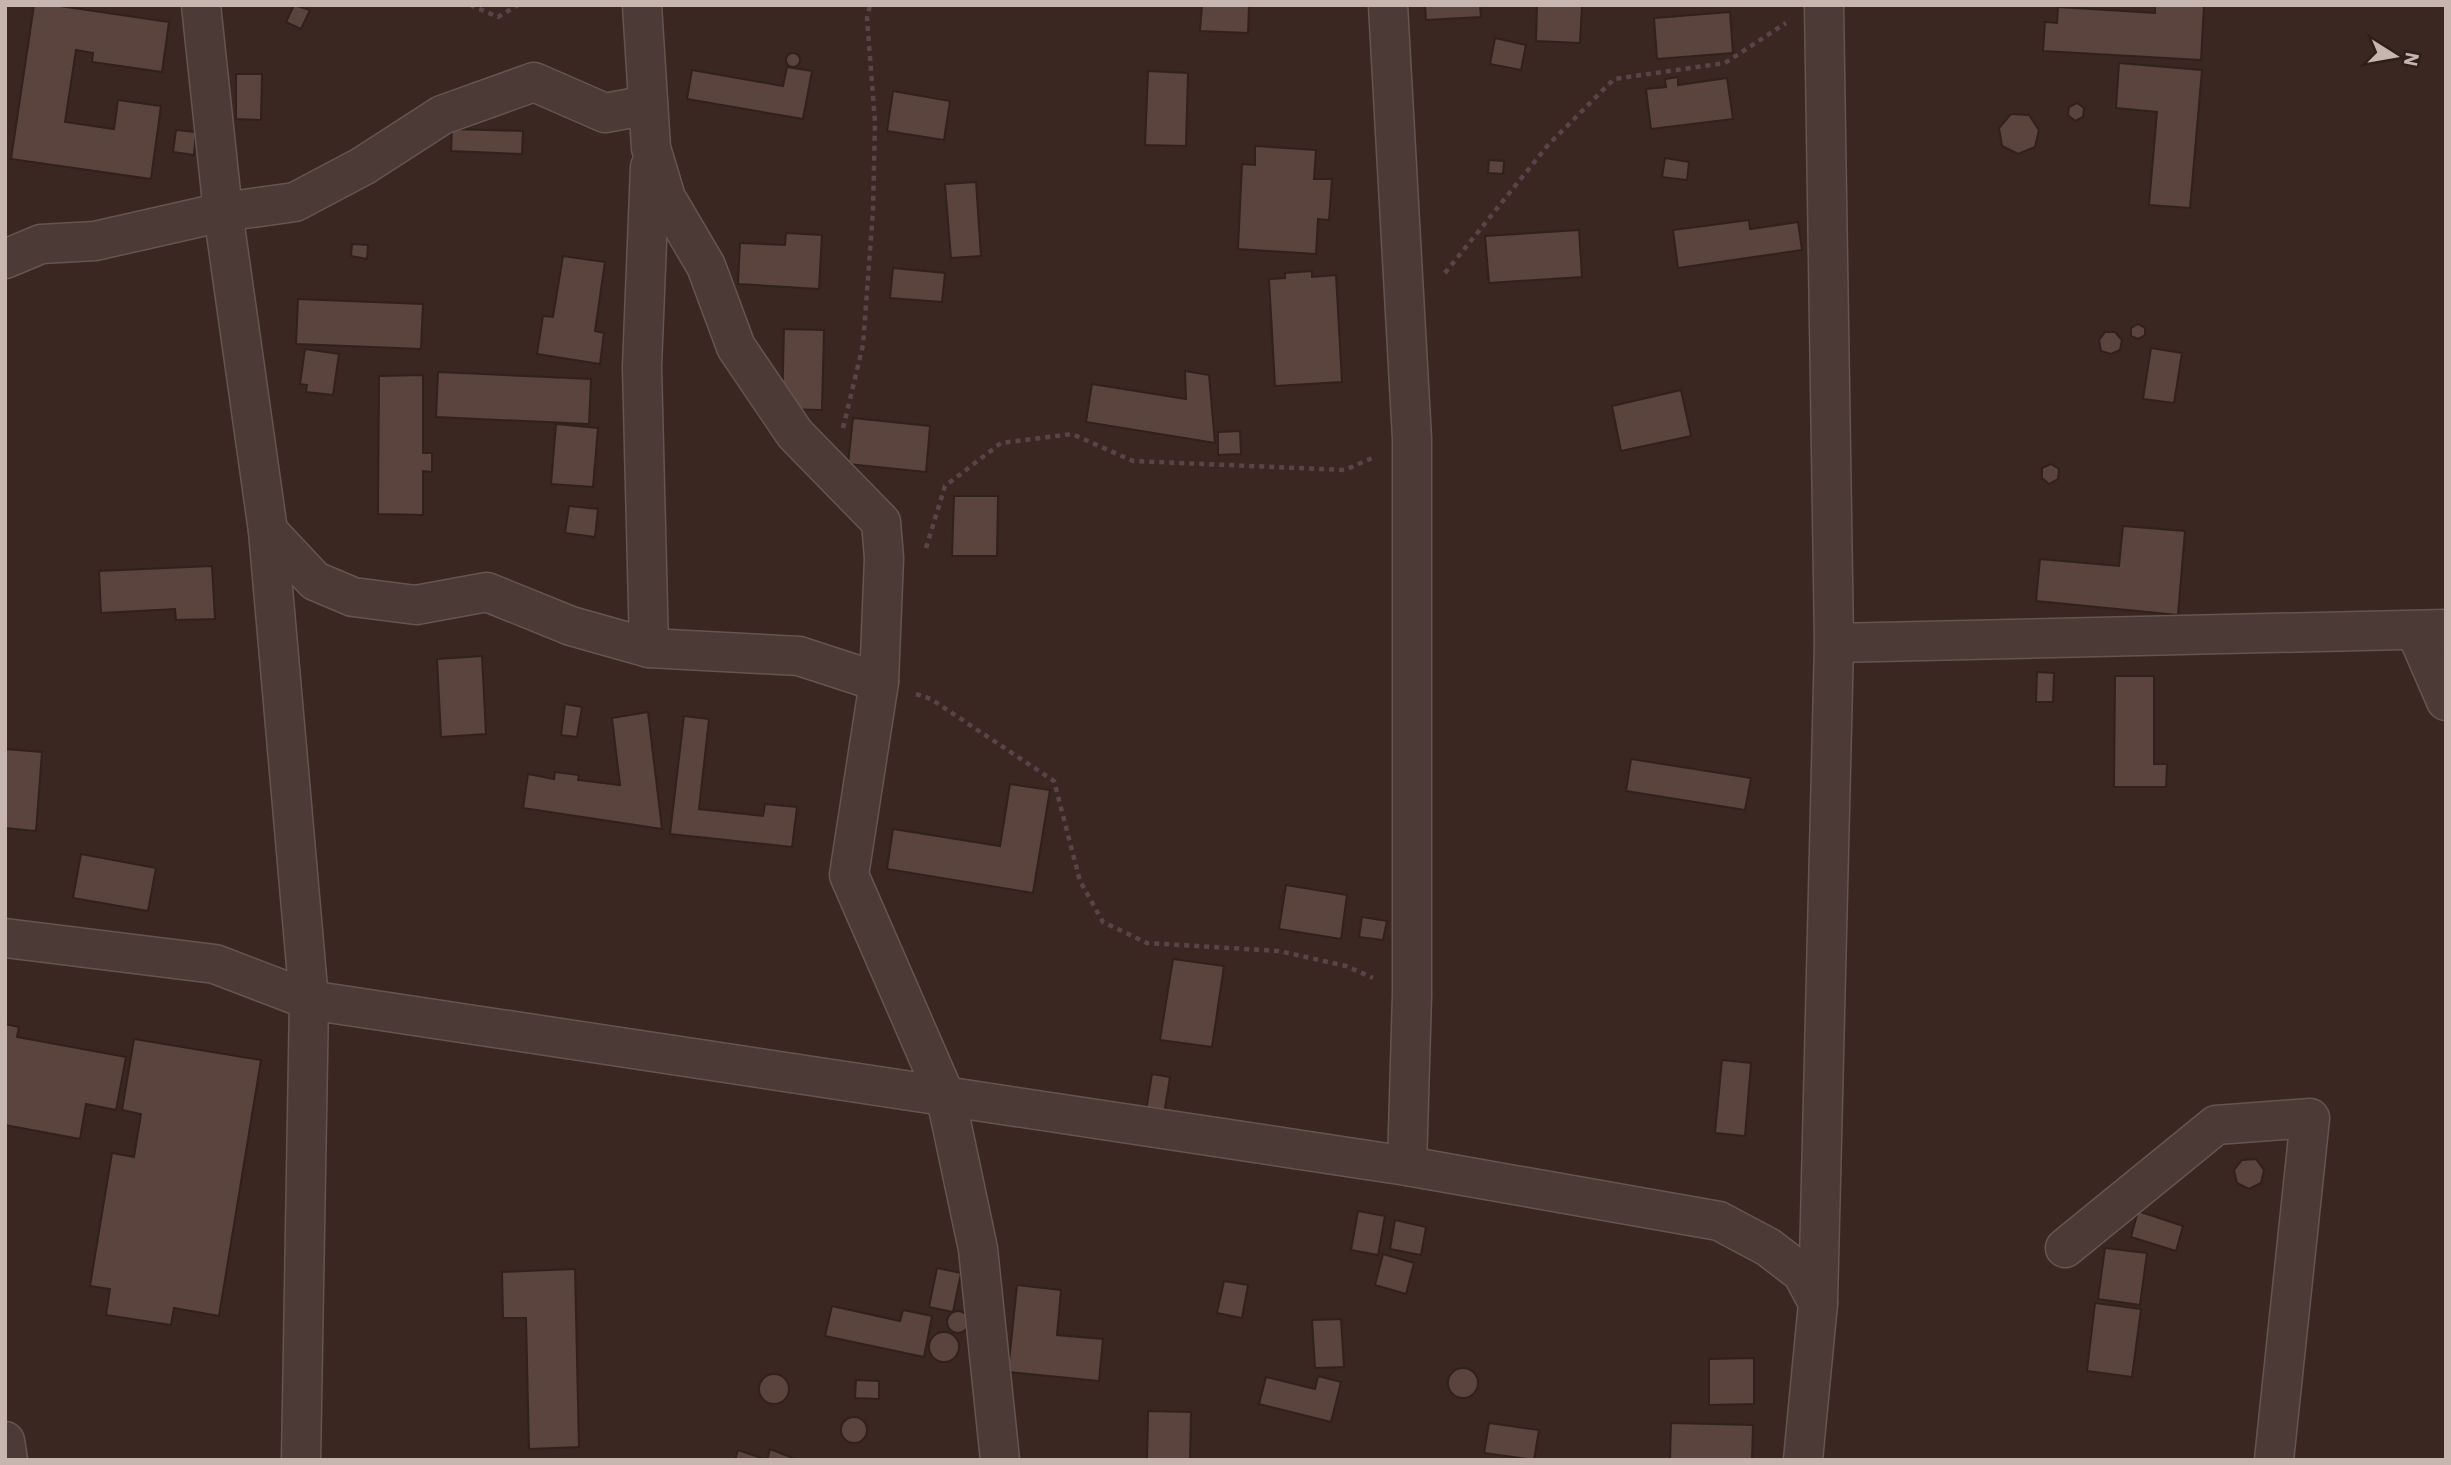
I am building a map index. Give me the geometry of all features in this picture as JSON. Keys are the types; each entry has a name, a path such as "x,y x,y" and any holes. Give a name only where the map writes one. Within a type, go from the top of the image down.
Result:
{"street":[{"path":"201,5 223,212 268,531 309,1000 301,1460"},
{"path":"642,5 651,148 642,367 649,648"},
{"path":"1388,5 1412,439 1412,995 1407,1166"},
{"path":"1803,1460 1818,1303 1834,643 1807,13"},
{"path":"5,259 41,244 95,241 223,212 295,202 363,166 442,115 534,82 605,113 648,105"},
{"path":"651,148 666,198 706,266 736,347 796,433 881,522 884,558 879,682 849,874 946,1098 978,1249 1000,1460"},
{"path":"268,531 316,581 353,597 415,605 487,592 571,626 649,648 799,656 879,682"},
{"path":"1834,643 2431,631 2446,701"},
{"path":"5,938 215,964 309,1000 1407,1166 1719,1222 1768,1247 1802,1273 1818,1303"},
{"path":"2065,1248 2216,1125 2310,1118 2274,1460"},
{"path":"5,1441 8,1460"}],"path":[{"path":"470,5 498,17 518,5"},
{"path":"832,470 863,345 875,122 867,18 870,5"},
{"path":"1439,280 1548,145 1614,79 1725,63 1807,13"},
{"path":"922,560 945,486 1001,443 1072,434 1133,461 1345,470 1412,439"},
{"path":"879,682 931,699 1054,781 1080,881 1103,922 1147,943 1279,951 1346,966 1412,995"}],"building":[{"path":"34,5 53,5 169,22 162,72 92,62 93,53 76,50 65,122 114,129 118,100 161,106 151,179 11,159"},
{"path":"294,5 310,10 301,29 286,22"},
{"path":"1202,5 1249,5 1248,33 1200,31"},
{"path":"1425,5 1480,5 1481,17 1426,20"},
{"path":"1537,5 1582,5 1580,43 1536,41"},
{"path":"2155,5 2204,5 2201,60 2043,51 2045,22 2057,23 2058,7 2155,13"},
{"path":"1730,12 1733,53 1657,59 1654,18"},
{"path":"1495,38 1526,45 1521,70 1490,64"},
{"path":"793,53 798,55 798,65 793,67 788,65 786,60 788,55"},
{"path":"2119,63 2202,70 2190,208 2149,205 2157,112 2116,108"},
{"path":"787,67 812,71 803,119 687,99 692,70 783,86"},
{"path":"1148,71 1188,73 1186,146 1145,145"},
{"path":"236,74 262,74 261,120 236,119"},
{"path":"1678,77 1678,85 1727,78 1733,119 1651,129 1646,89 1666,87 1665,79"},
{"path":"893,91 950,101 944,140 887,131"},
{"path":"2077,103 2084,108 2083,117 2075,121 2068,115 2069,107"},
{"path":"2011,114 2029,115 2039,130 2035,147 2018,154 2002,146 1999,128"},
{"path":"452,129 523,131 522,154 451,151"},
{"path":"176,130 196,132 194,155 173,152"},
{"path":"1255,146 1316,150 1314,179 1332,179 1329,220 1318,219 1316,254 1238,249 1242,164 1255,165"},
{"path":"1665,158 1689,162 1687,180 1662,177"},
{"path":"1489,160 1504,161 1503,174 1488,173"},
{"path":"976,182 981,256 951,258 945,184"},
{"path":"1749,220 1750,229 1798,222 1802,250 1678,268 1673,230"},
{"path":"1579,230 1582,277 1489,283 1485,236"},
{"path":"786,233 822,235 819,289 738,284 740,243 785,245"},
{"path":"352,244 368,245 367,259 351,256"},
{"path":"563,256 605,262 595,331 604,333 600,364 537,354 543,316 553,317"},
{"path":"893,268 945,273 942,302 890,298"},
{"path":"1312,271 1312,277 1336,275 1342,382 1275,386 1269,279 1285,278 1285,273"},
{"path":"298,299 423,304 421,349 296,344"},
{"path":"2138,324 2145,328 2145,335 2138,339 2131,336 2131,328"},
{"path":"784,329 824,330 822,410 782,409"},
{"path":"2105,332 2115,332 2122,340 2120,350 2111,354 2101,351 2099,340"},
{"path":"2151,348 2182,353 2174,403 2143,399"},
{"path":"305,349 339,354 333,395 306,392 307,385 300,384"},
{"path":"1185,371 1209,375 1215,443 1086,422 1092,384 1186,399"},
{"path":"438,372 591,379 589,424 436,417"},
{"path":"423,375 423,453 432,453 432,472 423,471 423,515 378,514 379,376"},
{"path":"1681,390 1691,436 1621,451 1612,406"},
{"path":"853,418 930,426 926,472 848,464"},
{"path":"556,424 598,428 593,487 551,484"},
{"path":"1240,431 1241,454 1218,455 1218,432"},
{"path":"2051,464 2059,469 2058,479 2049,484 2042,478 2042,468"},
{"path":"954,496 998,496 997,556 952,556"},
{"path":"569,506 598,509 595,537 565,533"},
{"path":"2123,526 2185,531 2178,615 2036,601 2040,559 2119,566"},
{"path":"212,566 215,619 176,620 175,609 101,613 99,571"},
{"path":"482,656 486,734 441,737 437,659"},
{"path":"2037,672 2054,673 2053,702 2036,702"},
{"path":"2115,676 2154,676 2154,764 2167,764 2166,787 2114,787"},
{"path":"565,704 582,707 577,737 561,735"},
{"path":"648,712 662,829 523,808 528,774 554,779 555,772 579,775 578,780 620,785 612,718"},
{"path":"684,716 709,719 699,809 763,816 765,804 797,807 792,847 670,834"},
{"path":"5,749 42,752 36,831 5,828"},
{"path":"1631,759 1751,778 1745,810 1626,791"},
{"path":"1010,784 1050,790 1033,893 887,869 893,829 1000,846"},
{"path":"81,854 156,868 148,911 73,898"},
{"path":"1286,885 1347,895 1341,939 1279,929"},
{"path":"1362,917 1387,921 1383,940 1359,937"},
{"path":"1173,959 1224,966 1212,1047 1160,1040"},
{"path":"5,1024 19,1027 17,1037 126,1057 116,1110 86,1104 80,1139 5,1125"},
{"path":"134,1039 261,1060 219,1316 174,1308 171,1325 106,1315 110,1289 90,1286 112,1153 134,1157 141,1114 122,1110"},
{"path":"1722,1060 1751,1063 1745,1136 1715,1133"},
{"path":"1152,1074 1170,1077 1164,1114 1146,1110"},
{"path":"2256,1159 2264,1170 2261,1183 2249,1189 2237,1183 2234,1170 2242,1160"},
{"path":"1358,1211 1385,1216 1378,1255 1351,1250"},
{"path":"2138,1211 2183,1226 2176,1251 2131,1237"},
{"path":"1395,1220 1426,1227 1421,1255 1390,1249"},
{"path":"2105,1248 2147,1253 2140,1305 2098,1299"},
{"path":"1383,1254 1414,1263 1406,1294 1375,1285"},
{"path":"937,1268 961,1273 953,1312 929,1307"},
{"path":"575,1269 579,1447 529,1449 526,1318 503,1318 502,1272"},
{"path":"1224,1281 1248,1285 1242,1318 1217,1313"},
{"path":"1017,1285 1061,1290 1057,1335 1103,1339 1099,1381 1008,1372"},
{"path":"2095,1303 2141,1309 2132,1377 2087,1371"},
{"path":"832,1306 900,1321 903,1310 932,1316 924,1357 825,1336"},
{"path":"958,1311 966,1314 969,1322 966,1330 958,1333 950,1330 947,1322 950,1314"},
{"path":"1341,1319 1344,1367 1315,1368 1312,1320"},
{"path":"944,1332 950,1333 958,1341 958,1353 950,1361 944,1362 938,1361 930,1353 929,1347 930,1341 938,1333"},
{"path":"1754,1358 1754,1404 1709,1405 1709,1359"},
{"path":"1463,1368 1474,1372 1478,1383 1474,1394 1463,1398 1452,1394 1448,1383 1452,1372"},
{"path":"774,1374 785,1378 789,1389 785,1400 774,1404 763,1400 759,1389 763,1378"},
{"path":"1318,1376 1341,1382 1331,1422 1259,1404 1266,1377 1315,1389"},
{"path":"856,1380 879,1381 879,1399 855,1398"},
{"path":"1148,1411 1191,1412 1190,1460 1147,1460"},
{"path":"854,1417 863,1421 867,1430 863,1439 854,1443 845,1439 841,1430 845,1421"},
{"path":"1489,1423 1539,1430 1534,1460 1484,1453"},
{"path":"1671,1423 1753,1425 1752,1460 1670,1460"},
{"path":"770,1449 798,1460 767,1460"},
{"path":"738,1450 767,1460 735,1460"}]}
